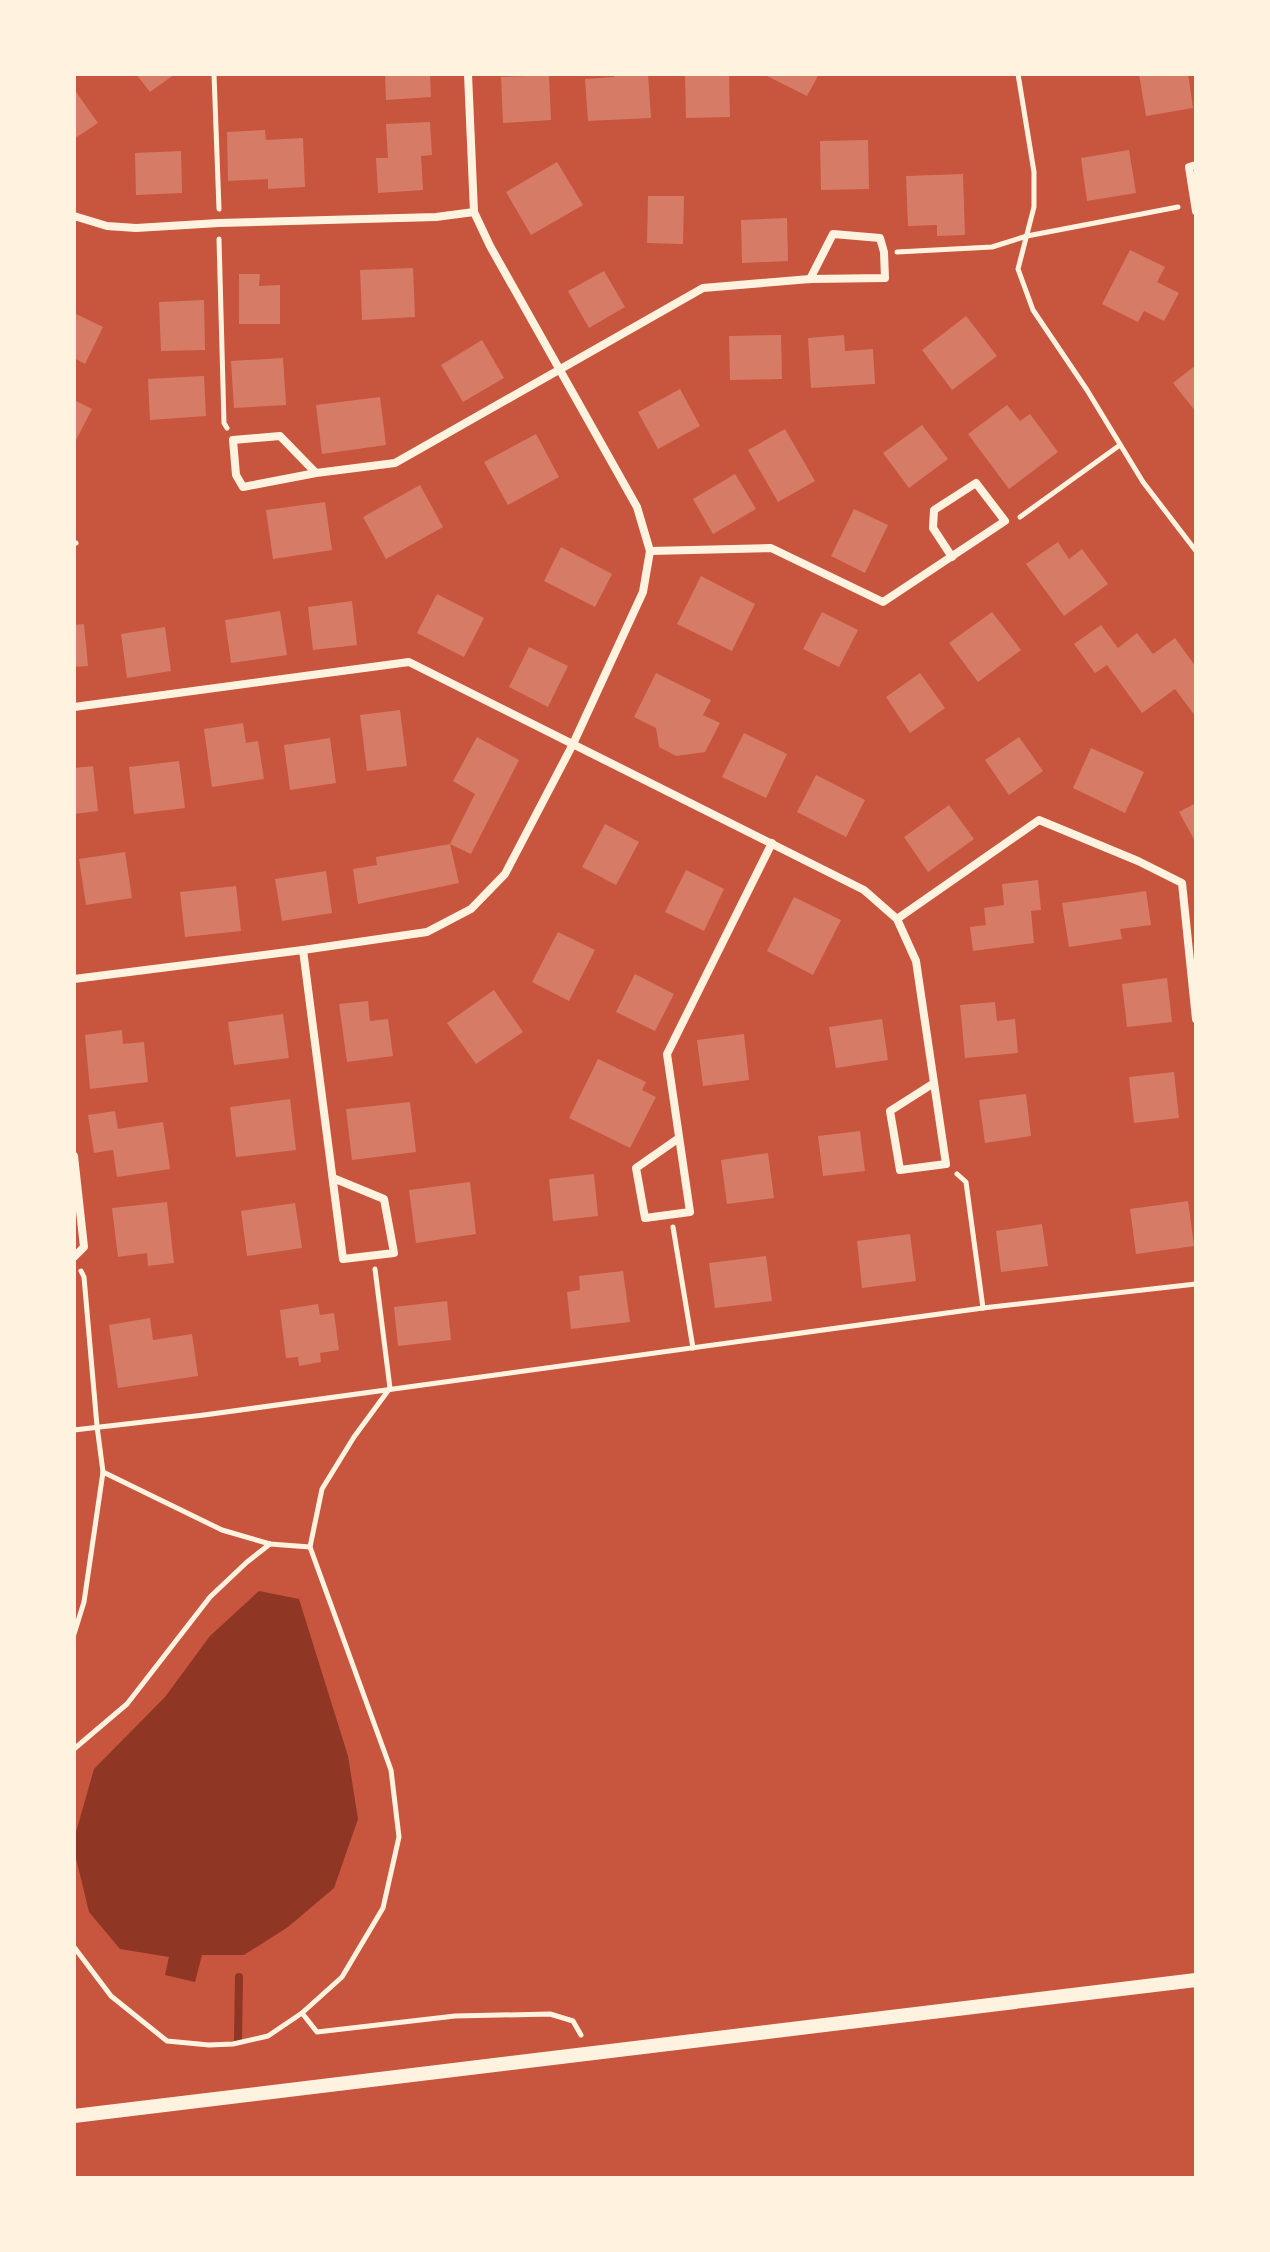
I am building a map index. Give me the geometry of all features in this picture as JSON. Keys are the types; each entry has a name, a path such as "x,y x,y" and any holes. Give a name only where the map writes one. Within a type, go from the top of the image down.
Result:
{"street":[{"path":"74,979 427,932 471,909 505,874 573,744 643,592 650,551 637,507 490,246 474,212 468,74"},
{"path":"1195,211 1189,167 1196,165"},
{"path":"74,216 107,226 136,228 436,217 474,212"},
{"path":"316,473 280,436 233,440 236,475 243,487 316,473 395,463 703,288 810,279 885,278 880,238 833,234 810,279"},
{"path":"650,551 771,548 883,602 952,557 1005,521 976,483 934,510 933,528 952,557"},
{"path":"74,707 409,662 864,890 897,919 916,961 946,1164 900,1170 890,1111 934,1083"},
{"path":"897,919 1039,820 1182,883 1196,1019"},
{"path":"679,1138 636,1168 645,1218 690,1212 667,1054 772,843"},
{"path":"303,950 343,1259 394,1253 384,1199 333,1178"},
{"path":"74,1156 84,1247 74,1257"},
{"path":"74,2116 1196,1980"}],"path":[{"path":"214,74 224,423 233,440"},
{"path":"1018,74 1034,172 1034,207 1018,269 1033,310 1143,482 1196,551"},
{"path":"884,252 992,247 1027,236 1176,206 1195,211"},
{"path":"1005,521 1022,516 1120,445"},
{"path":"946,1164 966,1182 983,1308"},
{"path":"670,1215 693,1348"},
{"path":"74,1947 111,1996 167,2041 233,2044 268,2036 302,2013 342,1977 383,1908 399,1837 391,1770 310,1547 322,1489 354,1437 390,1388 373,1256"},
{"path":"74,1634 84,1602 103,1472 84,1277 79,1267"},
{"path":"74,1430 204,1415 983,1308 1196,1284"},
{"path":"103,1472 222,1530 270,1544 310,1547"},
{"path":"74,1749 127,1704 210,1597 270,1544"},
{"path":"302,2013 317,2032 455,2016 550,2014 573,2021 587,2053"}],"shaded area":[{"path":"259,1591 299,1599 348,1756 358,1819 334,1888 288,1927 244,1955 202,1955 195,1982 165,1975 169,1957 120,1949 89,1912 74,1839 94,1769 165,1697 210,1636"}],"building":[{"path":"136,74 175,74 150,92"},
{"path":"385,74 430,74 431,97 386,100"},
{"path":"614,74 648,74 651,118 588,121 585,79 614,77"},
{"path":"685,74 729,74 730,117 686,118"},
{"path":"763,74 819,74 807,96"},
{"path":"1139,74 1188,74 1193,108 1146,116"},
{"path":"549,75 551,120 503,123 501,77"},
{"path":"74,89 98,123 74,139"},
{"path":"430,122 432,155 421,156 423,190 378,193 376,158 388,158 386,124"},
{"path":"265,130 266,140 303,138 305,187 268,189 268,179 228,181 227,132"},
{"path":"868,140 869,189 821,190 820,141"},
{"path":"1129,150 1136,193 1087,201 1081,158"},
{"path":"181,151 182,193 136,195 135,153"},
{"path":"557,162 583,205 531,235 506,192"},
{"path":"963,174 965,235 937,236 937,225 908,226 906,176"},
{"path":"648,196 684,196 683,244 647,243"},
{"path":"787,218 788,261 742,263 741,220"},
{"path":"1130,250 1165,267 1157,282 1179,293 1164,321 1144,311 1138,322 1102,304"},
{"path":"413,268 415,317 362,320 360,270"},
{"path":"604,271 625,307 589,328 568,291"},
{"path":"239,274 260,274 259,286 280,285 280,324 239,324"},
{"path":"204,300 205,350 161,351 159,302"},
{"path":"74,313 103,327 85,364 74,358"},
{"path":"966,316 997,356 952,390 922,350"},
{"path":"781,335 782,379 730,380 729,336"},
{"path":"844,335 845,351 873,349 875,384 811,388 808,338"},
{"path":"482,340 504,378 463,402 441,365"},
{"path":"283,358 286,405 234,408 231,361"},
{"path":"1196,365 1196,412 1173,383"},
{"path":"204,376 206,416 150,420 148,379"},
{"path":"680,389 700,426 658,449 638,412"},
{"path":"380,397 386,445 322,454 316,405"},
{"path":"74,400 92,409 74,444"},
{"path":"1007,405 1020,421 1030,414 1058,452 1009,489 968,434"},
{"path":"922,425 948,459 909,488 883,453"},
{"path":"785,429 815,481 778,502 748,450"},
{"path":"536,434 559,477 508,505 484,462"},
{"path":"735,474 756,509 713,534 693,499"},
{"path":"420,485 443,527 386,559 363,517"},
{"path":"325,502 332,550 273,559 266,510"},
{"path":"854,509 888,525 865,573 831,556"},
{"path":"1058,542 1069,559 1082,549 1108,584 1064,616 1026,564"},
{"path":"561,547 612,574 595,607 544,581"},
{"path":"701,576 755,604 732,651 677,624"},
{"path":"437,594 484,618 464,657 417,633"},
{"path":"352,601 357,645 313,650 308,607"},
{"path":"280,611 287,655 231,663 225,620"},
{"path":"822,612 858,630 839,667 803,649"},
{"path":"992,612 1021,650 978,682 949,643"},
{"path":"84,624 88,666 74,667 74,625"},
{"path":"1101,625 1118,648 1137,633 1153,654 1175,638 1196,667 1196,717 1175,689 1142,713 1107,665 1095,673 1074,644"},
{"path":"165,627 171,671 127,678 121,634"},
{"path":"529,647 568,666 548,707 509,687"},
{"path":"656,673 711,700 703,715 720,723 705,752 676,756 659,747 656,728 634,717"},
{"path":"920,673 945,708 910,733 886,697"},
{"path":"400,710 407,766 367,771 360,715"},
{"path":"243,723 246,743 258,741 264,779 212,787 204,729"},
{"path":"744,733 787,754 766,798 722,777"},
{"path":"477,737 519,760 471,854 450,844 475,794 453,781"},
{"path":"1019,737 1043,771 1009,795 985,760"},
{"path":"330,738 336,783 290,790 284,745"},
{"path":"1091,748 1144,772 1125,813 1073,788"},
{"path":"179,761 185,808 134,814 129,767"},
{"path":"93,766 98,811 74,814 74,768"},
{"path":"816,775 865,800 846,837 797,812"},
{"path":"1196,803 1196,843 1179,812"},
{"path":"949,805 974,839 928,872 904,837"},
{"path":"605,824 639,842 616,885 582,867"},
{"path":"450,844 459,883 358,904 353,869 377,865 376,857"},
{"path":"125,852 132,898 86,905 79,859"},
{"path":"686,870 724,889 704,931 665,912"},
{"path":"326,871 332,913 282,921 275,879"},
{"path":"1038,880 1041,910 1031,911 1034,943 973,951 970,927 986,925 984,908 1004,905 1002,884"},
{"path":"236,886 241,931 185,937 180,892"},
{"path":"1146,891 1151,925 1120,929 1122,939 1069,947 1062,903"},
{"path":"794,897 841,920 813,975 767,951"},
{"path":"558,932 595,950 569,1001 532,982"},
{"path":"635,974 674,994 655,1031 616,1012"},
{"path":"1167,978 1172,1022 1127,1027 1122,984"},
{"path":"494,990 523,1032 476,1064 447,1023"},
{"path":"368,1001 370,1021 388,1019 393,1056 347,1062 339,1004"},
{"path":"995,1002 997,1021 1015,1019 1018,1053 965,1058 960,1005"},
{"path":"283,1014 289,1058 234,1065 228,1022"},
{"path":"882,1019 888,1060 836,1068 829,1027"},
{"path":"122,1030 123,1044 144,1042 148,1082 90,1089 85,1035"},
{"path":"744,1034 749,1080 703,1086 697,1040"},
{"path":"598,1059 646,1082 642,1090 656,1097 630,1148 569,1118"},
{"path":"1174,1072 1179,1118 1134,1123 1129,1077"},
{"path":"1026,1094 1031,1136 985,1143 979,1100"},
{"path":"290,1099 296,1150 236,1157 230,1107"},
{"path":"410,1102 416,1152 352,1160 346,1109"},
{"path":"115,1111 118,1129 163,1122 170,1169 117,1177 113,1150 94,1153 88,1115"},
{"path":"860,1131 865,1171 823,1176 818,1136"},
{"path":"768,1153 774,1198 727,1204 721,1160"},
{"path":"594,1174 598,1216 553,1221 549,1179"},
{"path":"470,1182 476,1234 416,1243 409,1190"},
{"path":"1188,1201 1194,1246 1136,1254 1130,1209"},
{"path":"167,1202 174,1263 148,1266 147,1253 118,1257 112,1208"},
{"path":"295,1203 302,1248 247,1256 241,1211"},
{"path":"1042,1224 1048,1266 1001,1272 996,1231"},
{"path":"910,1234 916,1281 862,1288 857,1241"},
{"path":"766,1256 772,1301 715,1308 709,1263"},
{"path":"623,1271 630,1322 571,1329 567,1292 580,1290 579,1276"},
{"path":"447,1301 451,1340 398,1346 394,1307"},
{"path":"318,1304 320,1315 334,1313 339,1350 320,1353 321,1362 299,1366 298,1357 286,1358 280,1310"},
{"path":"150,1318 153,1340 192,1334 198,1376 118,1388 109,1325"}],"waterway":[{"path":"238,2040 239,1977"}]}
